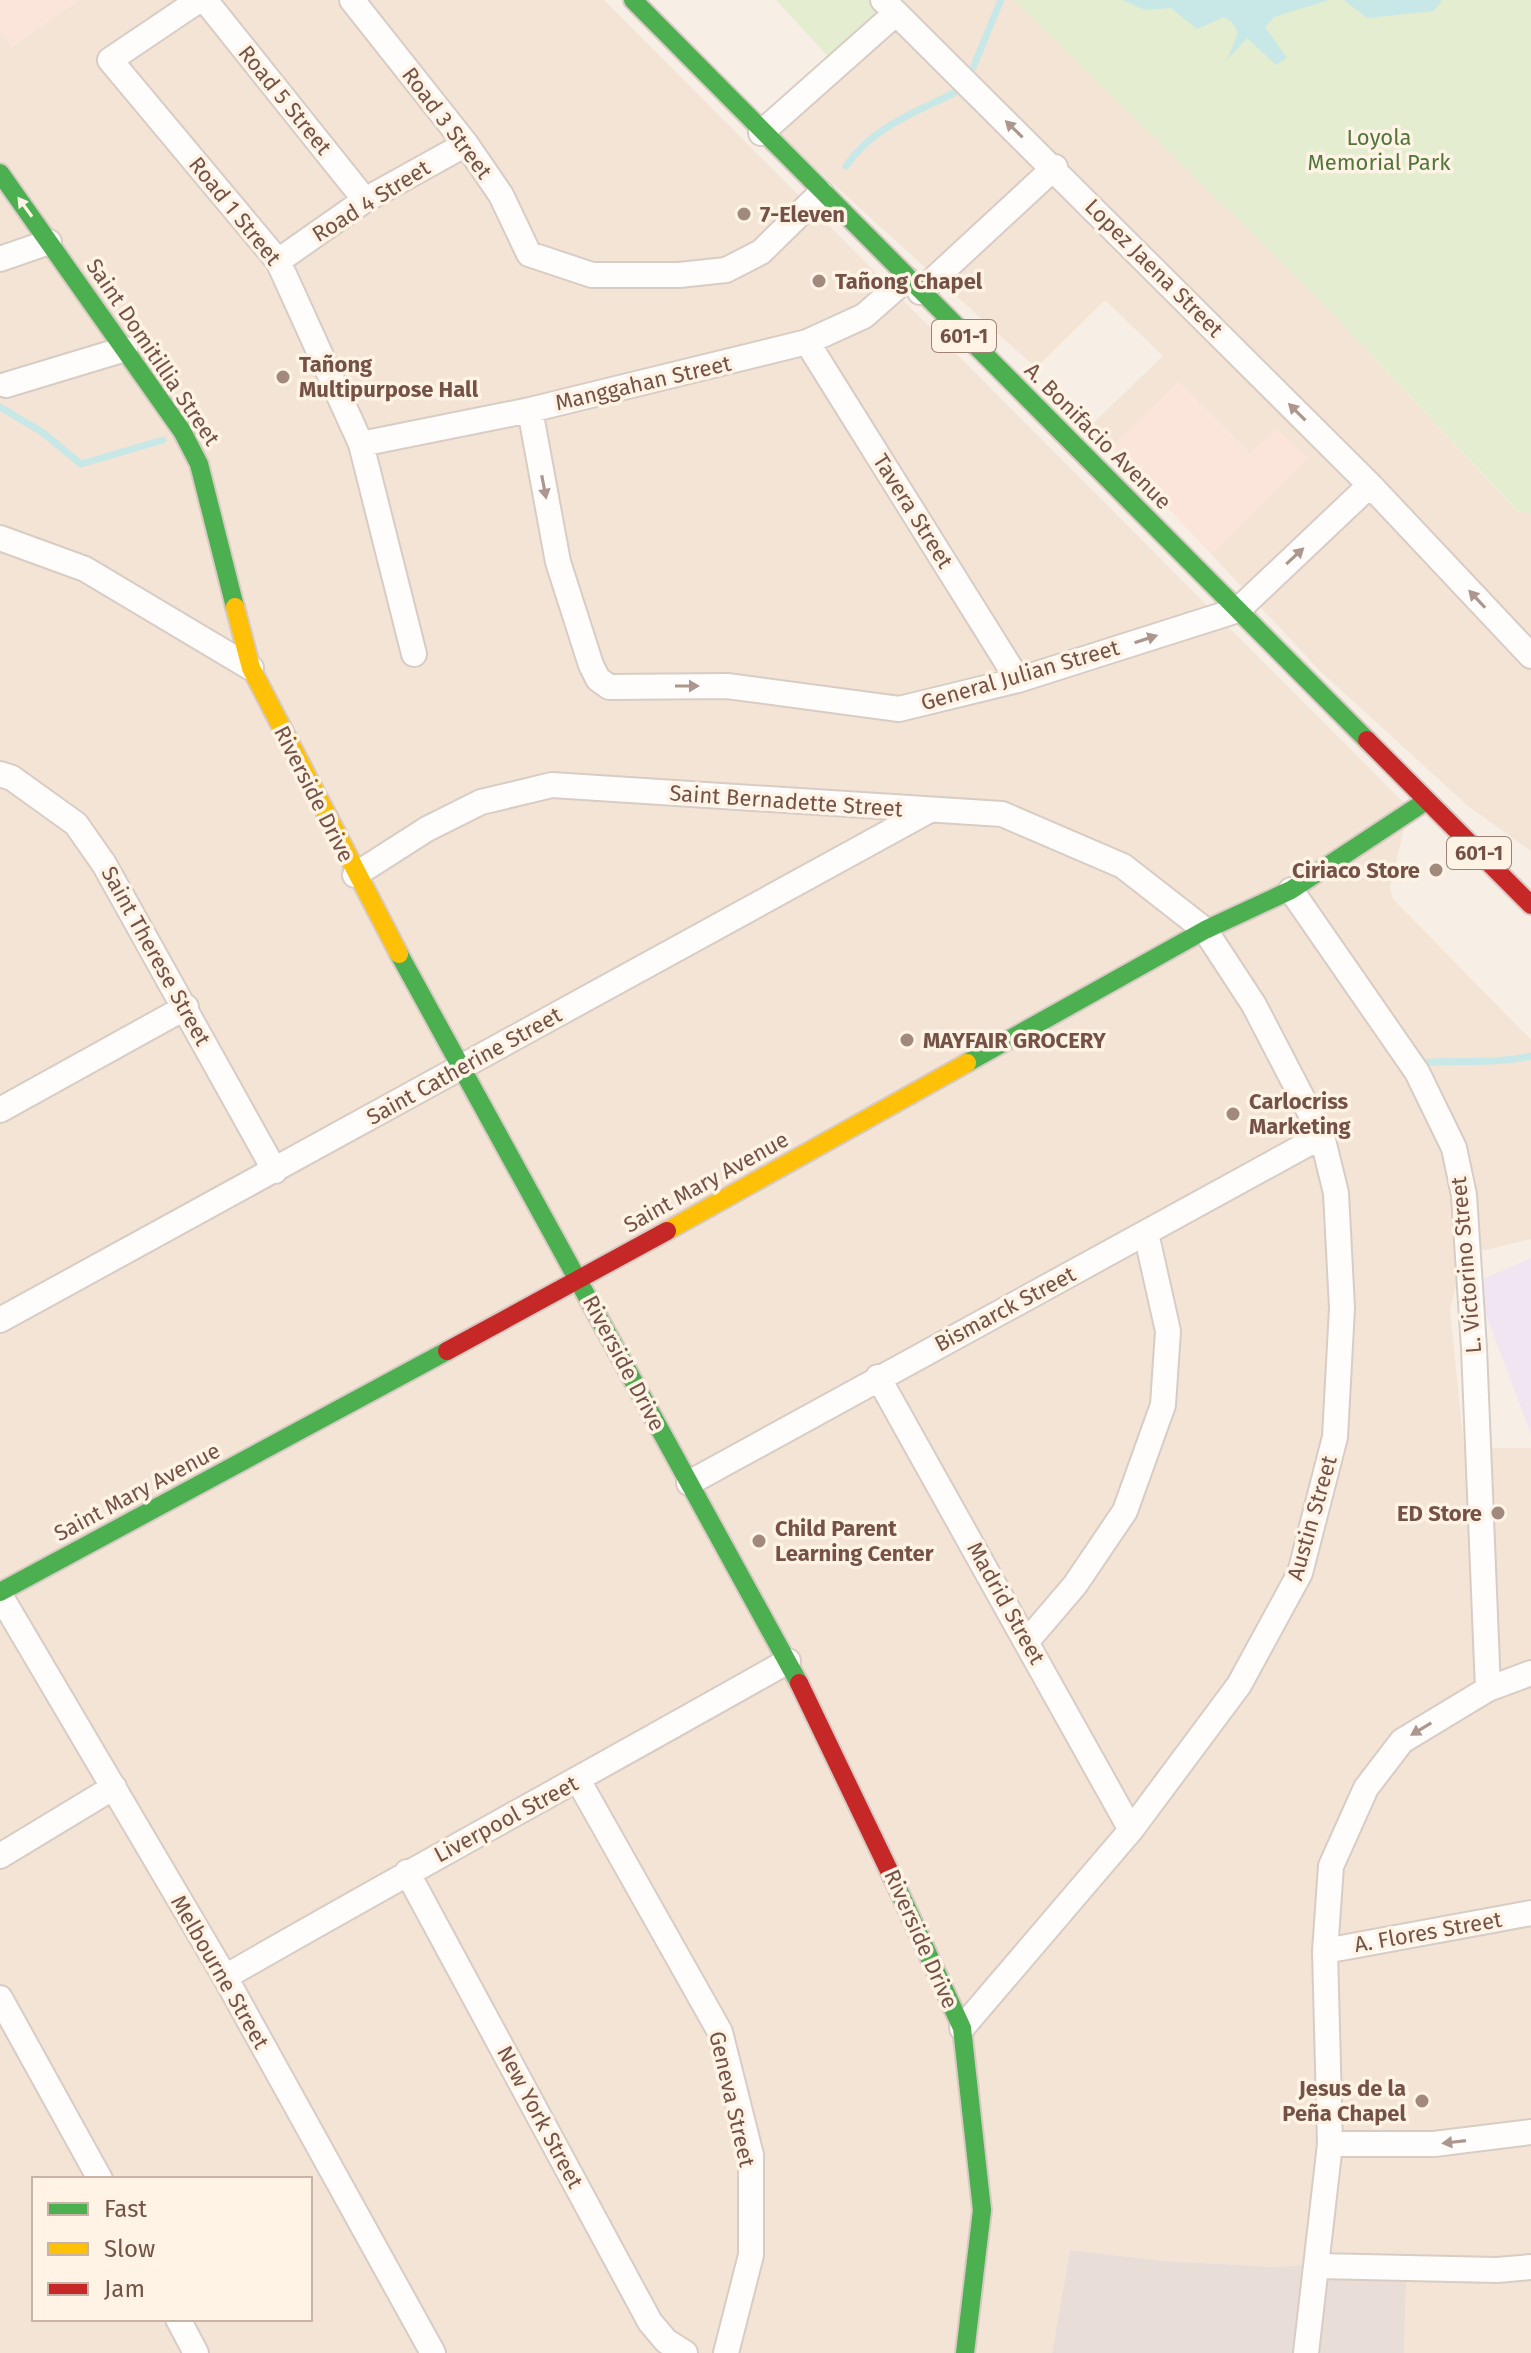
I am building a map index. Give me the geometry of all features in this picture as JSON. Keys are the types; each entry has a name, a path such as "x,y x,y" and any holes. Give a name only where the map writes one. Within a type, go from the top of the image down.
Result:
{"street":[{"name":"Road 1 Street","path":"199,0 110,60 278,261 361,444 414,654"},
{"name":"Road 5 Street","path":"205,0 365,200"},
{"name":"Road 3 Street","path":"352,0 466,144 501,195 529,254 592,275 679,275 726,270 761,252 821,193"},
{"name":"A. Bonifacio Avenue","path":"633,0 761,133 1531,905"},
{"name":"Lopez Jaena Street","path":"761,133 889,7 1055,167 1370,485 1531,656"},
{"name":"Road 4 Street","path":"278,261 365,200 466,144"},
{"name":"Manggahan Street","path":"361,444 530,410 807,342 864,316 913,286 1055,167"},
{"name":"Saint Domitillia Street","path":"0,173 182,431 199,464 251,668"},
{"path":"0,259 49,242"},
{"name":"Tavera Street","path":"807,342 1018,680"},
{"path":"6,385 125,349"},
{"name":"General Julian Street","path":"530,410 558,562 591,665 598,679 609,687 727,686 899,709 1018,680 1238,610"},
{"path":"1238,610 1370,485"},
{"path":"0,538 85,569 251,668"},
{"name":"Riverside Drive","path":"251,668 355,875 788,1661 880,1849 962,2028 982,2210 965,2353"},
{"name":"Saint Therese Street","path":"0,774 12,778 76,824 104,864 275,1171"},
{"name":"Saint Bernadette Street","path":"355,875 427,829 481,802 552,785 1002,814 1123,866 1205,930"},
{"name":"Saint Mary Avenue","path":"0,1593 580,1280 1205,930 1291,890 1426,801"},
{"name":"Saint Catherine Street","path":"0,1320 928,811"},
{"name":"L. Victorino Street","path":"1291,890 1417,1072 1454,1148 1464,1195 1474,1348 1488,1689"},
{"name":"Austin Street","path":"962,2028 1131,1830 1239,1685 1300,1573 1335,1437 1342,1308 1336,1193 1322,1136 1254,1005 1205,930"},
{"path":"0,1110 186,1007"},
{"name":"Bismarck Street","path":"689,1483 1322,1136"},
{"path":"1028,1640 1075,1585 1125,1511 1163,1405 1168,1331 1146,1233"},
{"name":"Madrid Street","path":"878,1377 1028,1640 1131,1830"},
{"name":"Melbourne Street","path":"0,1593 225,1977 433,2353"},
{"name":"Liverpool Street","path":"225,1977 407,1872 788,1661"},
{"path":"1306,2353 1330,2144 1325,1951 1331,1866 1366,1788 1402,1741 1488,1689 1531,1673"},
{"name":"Geneva Street","path":"578,1780 720,2032 751,2155 751,2255 726,2353"},
{"path":"0,1856 114,1787"},
{"name":"New York Street","path":"407,1872 650,2322 666,2341 685,2353"},
{"name":"A. Flores Street","path":"1325,1951 1531,1913"},
{"path":"0,1998 99,2177"},
{"path":"1330,2144 1434,2144 1531,2132"},
{"path":"1318,2266 1497,2270 1531,2267"},
{"path":"179,2321 196,2353"}],"shaded area":[{"path":"0,0 79,0 10,47 0,31"},
{"path":"79,0 604,0 1409,808 1390,887 1393,899 1531,1040 1531,1239 1464,1255 1450,1309 1464,1448 1531,1448 1531,2353 1404,2353 1407,2255 1279,2267 1164,2261 1070,2250 1052,2353 0,2353 0,31 11,47"},
{"path":"905,0 1014,0 1317,297 1517,511 1531,513 1531,851 1468,806 1321,672 1211,554 1307,458 1277,429 1250,454 1178,382 1111,448 1090,426 1163,356 1105,300 1036,368 768,125"},
{"path":"1178,381 1249,454 1277,428 1307,458 1211,554 1111,448"},
{"path":"1531,1258 1531,1434 1474,1283"},
{"path":"1070,2250 1164,2261 1279,2267 1407,2255 1404,2353 1052,2353"}],"green space":[{"path":"776,0 872,0 885,16 833,62"},
{"name":"Loyola Memorial Park","path":"1014,0 1531,0 1531,513 1518,511 1317,297"}],"water":[{"path":"1122,0 1329,0 1274,17 1265,27 1287,58 1276,65 1247,38 1227,60 1238,33 1232,22 1224,17 1197,29 1171,8 1145,10"},
{"path":"1344,0 1442,0 1434,11 1367,18"}],"waterway":[{"path":"972,70 1001,0"},
{"path":"846,166 881,131 954,93"},
{"path":"0,407 42,432 81,464 163,440"},
{"path":"1417,1063 1531,1056"}],"traffic: fast":[{"path":"633,0 1367,740"},
{"path":"0,173 182,431 199,464 235,607"},
{"path":"967,1063 1205,930 1291,890 1426,801"},
{"path":"399,954 799,1683"},
{"path":"0,1592 447,1351"},
{"path":"896,1885 962,2028 982,2210 965,2353"}],"traffic: slow":[{"path":"235,607 251,668 399,954"},
{"path":"667,1231 967,1063"}],"traffic: jam":[{"path":"1367,740 1531,905"},
{"path":"447,1351 667,1231"},
{"path":"799,1683 896,1885"}],"place":[{"name":"7-Eleven","path":"744,214"},
{"name":"Tañong Chapel","path":"819,281"},
{"name":"Tañong Multipurpose Hall","path":"283,377"},
{"name":"Ciriaco Store","path":"1436,870"},
{"name":"MAYFAIR GROCERY","path":"907,1040"},
{"name":"Carlocriss Marketing","path":"1233,1114"},
{"name":"ED Store","path":"1498,1513"},
{"name":"Child Parent Learning Center","path":"759,1541"},
{"name":"Jesus de la Peña Chapel","path":"1422,2101"}]}
